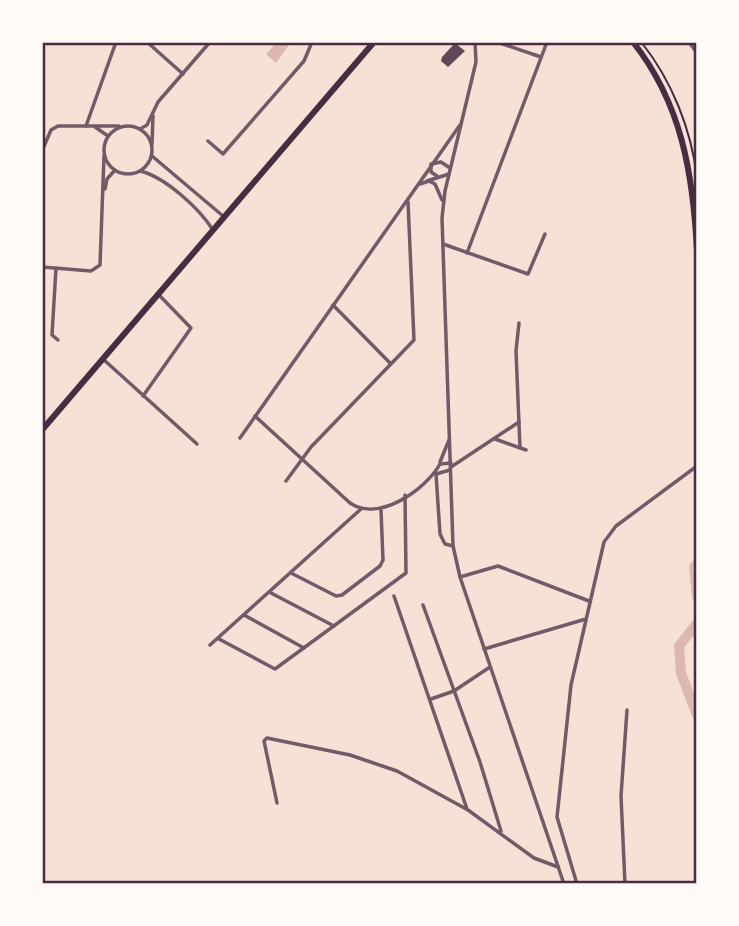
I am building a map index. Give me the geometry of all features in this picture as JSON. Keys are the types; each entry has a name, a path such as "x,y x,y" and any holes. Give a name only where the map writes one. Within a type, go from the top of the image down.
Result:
{"main road":[{"path":"42,430 374,42"},
{"path":"636,42 657,69 678,110 688,143 697,197"},
{"path":"636,42 661,83 681,132 691,174 697,251"}],"street":[{"path":"86,126 116,42"},
{"path":"147,42 183,74"},
{"path":"42,151 44,140 51,130 58,126 140,129 147,125 158,102 210,42"},
{"path":"208,141 223,154 304,61 312,42"},
{"path":"475,42 475,62 443,204 453,545 460,577 564,884"},
{"path":"497,42 541,57"},
{"path":"467,253 547,42"},
{"path":"689,42 697,54"},
{"path":"140,171 151,155 153,114"},
{"path":"240,438 462,123"},
{"path":"93,126 108,136"},
{"path":"42,267 91,271 100,265 104,156 108,136 121,127"},
{"path":"140,129 152,145"},
{"path":"151,155 225,217"},
{"path":"104,156 115,170 127,174 140,171 160,180 200,214 213,231"},
{"path":"431,164 441,162 449,171"},
{"path":"431,164 431,172 437,176"},
{"path":"104,198 107,179 115,170"},
{"path":"418,185 449,171"},
{"path":"425,182 438,186 443,204"},
{"path":"286,481 302,458 415,337 408,200"},
{"path":"443,244 528,274 545,234"},
{"path":"56,268 52,335 58,340"},
{"path":"143,396 191,328 159,295"},
{"path":"333,305 390,363"},
{"path":"519,323 516,351 520,448"},
{"path":"103,359 197,444"},
{"path":"255,416 361,509 381,510 520,421"},
{"path":"451,435 438,474 440,534 445,544 453,545"},
{"path":"495,439 526,450"},
{"path":"440,464 450,467"},
{"path":"577,884 558,825 571,684 604,542 610,532 697,466"},
{"path":"438,474 450,480"},
{"path":"219,639 275,669 406,573 405,495"},
{"path":"210,645 361,509"},
{"path":"291,573 336,596 342,595 380,566 383,560 381,510"},
{"path":"460,577 498,566 589,601"},
{"path":"270,593 334,626"},
{"path":"394,596 468,810"},
{"path":"423,605 502,833"},
{"path":"244,615 304,648"},
{"path":"484,649 586,619"},
{"path":"430,699 454,691 490,667"},
{"path":"625,884 620,805 627,710"},
{"path":"276,803 264,741 267,737 370,760 420,783 468,810 534,858 558,867"},
{"path":"546,831 558,825"},
{"path":"551,844 562,840"}],"shaded area":[{"path":"277,42 291,42 276,63 266,54"}],"building":[{"path":"455,43 465,51 448,67 441,61 442,57"}],"waterway":[{"path":"697,564 694,567 697,596"},
{"path":"697,623 679,646 681,673 697,715"}]}
